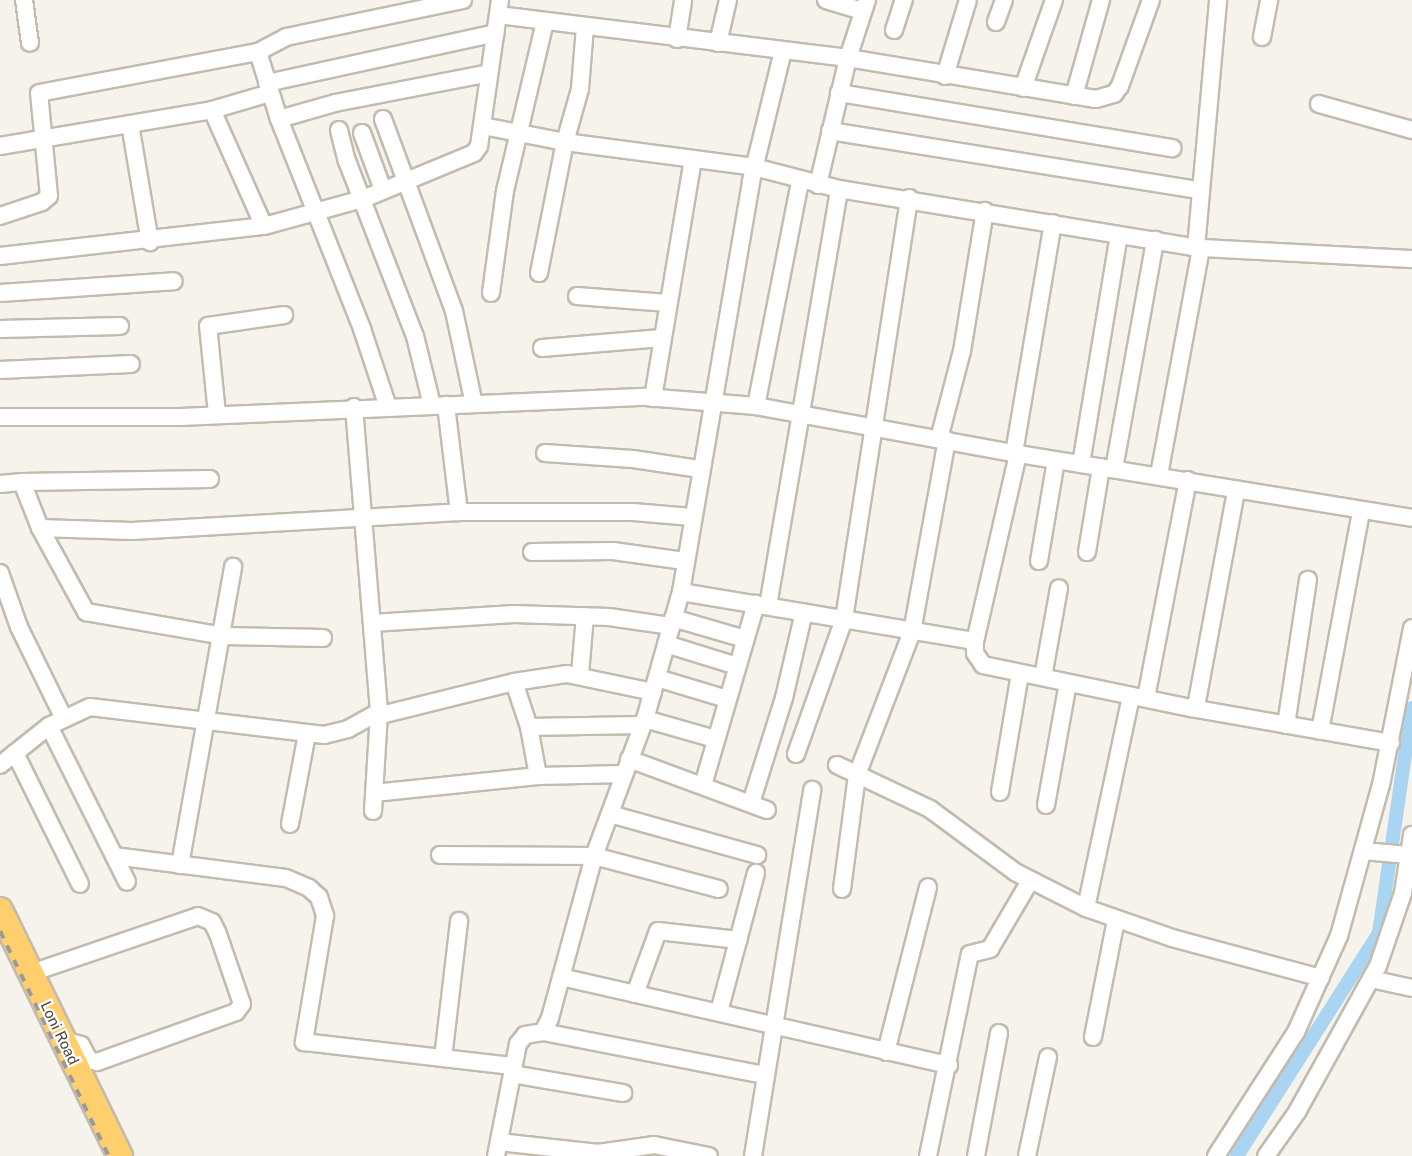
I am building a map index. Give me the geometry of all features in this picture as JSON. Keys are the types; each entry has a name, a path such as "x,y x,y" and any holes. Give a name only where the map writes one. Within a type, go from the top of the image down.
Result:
{"highway":[{"name":"Loni Road","path":"0,910 120,1156"},
{"name":"Loni Road","path":"0,948 102,1156"}],"street":[{"path":"24,0 30,43"},
{"path":"0,216 47,200 44,138 38,95 41,92 258,52 286,37 463,0"},
{"path":"677,39 683,0"},
{"path":"718,43 728,0"},
{"path":"818,185 848,58 865,5 826,0"},
{"path":"894,30 904,0"},
{"path":"945,76 968,0"},
{"path":"996,22 1004,0"},
{"path":"1023,88 1054,0"},
{"path":"1074,96 1101,0"},
{"path":"0,256 150,242 264,226 318,214 363,199 474,153 480,146 499,8 545,22 848,58 945,76 1096,99 1114,94 1136,47 1151,0"},
{"path":"1158,475 1198,248 1200,190 1218,0"},
{"path":"1262,37 1269,0"},
{"path":"491,293 518,133 545,22"},
{"path":"539,273 565,142 583,75 585,27"},
{"path":"0,146 212,110 268,88 496,33"},
{"path":"543,1032 561,977 594,856 643,722 681,592 684,561 711,402 754,167 783,51"},
{"path":"258,52 279,119 318,214 388,407"},
{"path":"279,119 336,103 489,73"},
{"path":"839,93 1172,148"},
{"path":"1319,104 1412,130"},
{"path":"212,110 264,226"},
{"path":"383,119 454,311 474,404"},
{"path":"130,124 150,242"},
{"path":"483,126 565,142 754,167 800,181 839,189 909,198 1198,248 1412,259"},
{"path":"339,130 439,405 459,512"},
{"path":"831,131 1200,190"},
{"path":"362,134 383,190"},
{"path":"653,398 693,160"},
{"path":"756,406 800,181"},
{"path":"703,786 745,639 762,605 839,189"},
{"path":"796,754 844,619 909,198"},
{"path":"842,889 857,776 912,632 943,439 962,351 985,211"},
{"path":"1053,223 1016,454 975,641 975,653 983,665 1020,674 1391,743"},
{"path":"1081,464 1119,234"},
{"path":"1087,552 1108,468 1155,240"},
{"path":"0,293 174,281"},
{"path":"577,296 668,303"},
{"path":"217,414 208,326 284,315"},
{"path":"0,329 120,326"},
{"path":"542,348 662,338"},
{"path":"0,370 131,364"},
{"path":"0,417 217,414 354,407 653,398 711,402 756,406 1016,454 1158,475 1236,491 1412,518"},
{"path":"354,407 379,712 373,811"},
{"path":"545,453 633,459 700,469"},
{"path":"1039,561 1056,460"},
{"path":"0,484 210,479"},
{"path":"1086,908 1188,480"},
{"path":"22,482 40,528 86,612 223,636 323,638"},
{"path":"1196,707 1236,491"},
{"path":"1320,731 1361,511"},
{"path":"40,528 132,531 459,512 633,512 692,517"},
{"path":"532,552 613,551 684,561"},
{"path":"180,865 208,723 233,567"},
{"path":"0,573 56,722 127,882"},
{"path":"1286,725 1308,580"},
{"path":"1043,677 1059,588"},
{"path":"681,592 975,641"},
{"path":"750,803 784,698 804,612"},
{"path":"372,623 481,615 585,616 672,622 745,639"},
{"path":"580,674 585,616"},
{"path":"1216,1156 1296,1032 1339,936 1386,853 1391,743 1412,628"},
{"path":"666,644 737,666"},
{"path":"0,765 56,722 77,710 106,708 307,735 338,733 379,712 385,714 514,682 580,674 727,699"},
{"path":"1000,792 1020,674"},
{"path":"514,682 529,727 538,776"},
{"path":"1046,805 1068,683"},
{"path":"529,727 643,722 715,739"},
{"path":"290,824 307,735"},
{"path":"15,753 80,884"},
{"path":"837,765 930,809 1030,881 1086,908 1116,920 1321,978"},
{"path":"374,793 626,766 703,786 767,810"},
{"path":"753,1156 812,790"},
{"path":"610,814 757,855"},
{"path":"1386,853 1412,836"},
{"path":"1266,1156 1297,1112 1371,978 1408,894 1386,853"},
{"path":"440,855 594,856 719,889"},
{"path":"114,856 286,878 309,888 319,897 325,923 304,1042 443,1058 623,1093"},
{"path":"719,1012 756,873"},
{"path":"928,1156 950,1065 970,954 990,949 1030,881"},
{"path":"886,1052 928,886"},
{"path":"31,973 186,919 206,916 212,922 240,997 241,1008 236,1012 97,1062 89,1059 81,1045 64,1040"},
{"path":"1093,1037 1116,920"},
{"path":"443,1058 459,921"},
{"path":"635,994 658,931 738,940"},
{"path":"561,977 950,1065"},
{"path":"1371,978 1412,988"},
{"path":"704,1156 654,1145 598,1154 498,1149 513,1070 522,1037 543,1032 765,1075"},
{"path":"976,1156 999,1033"},
{"path":"1027,1156 1048,1057"}],"waterway":[{"path":"1237,1156 1379,933 1412,708"}],"railway":[{"path":"0,931 109,1156"}]}
